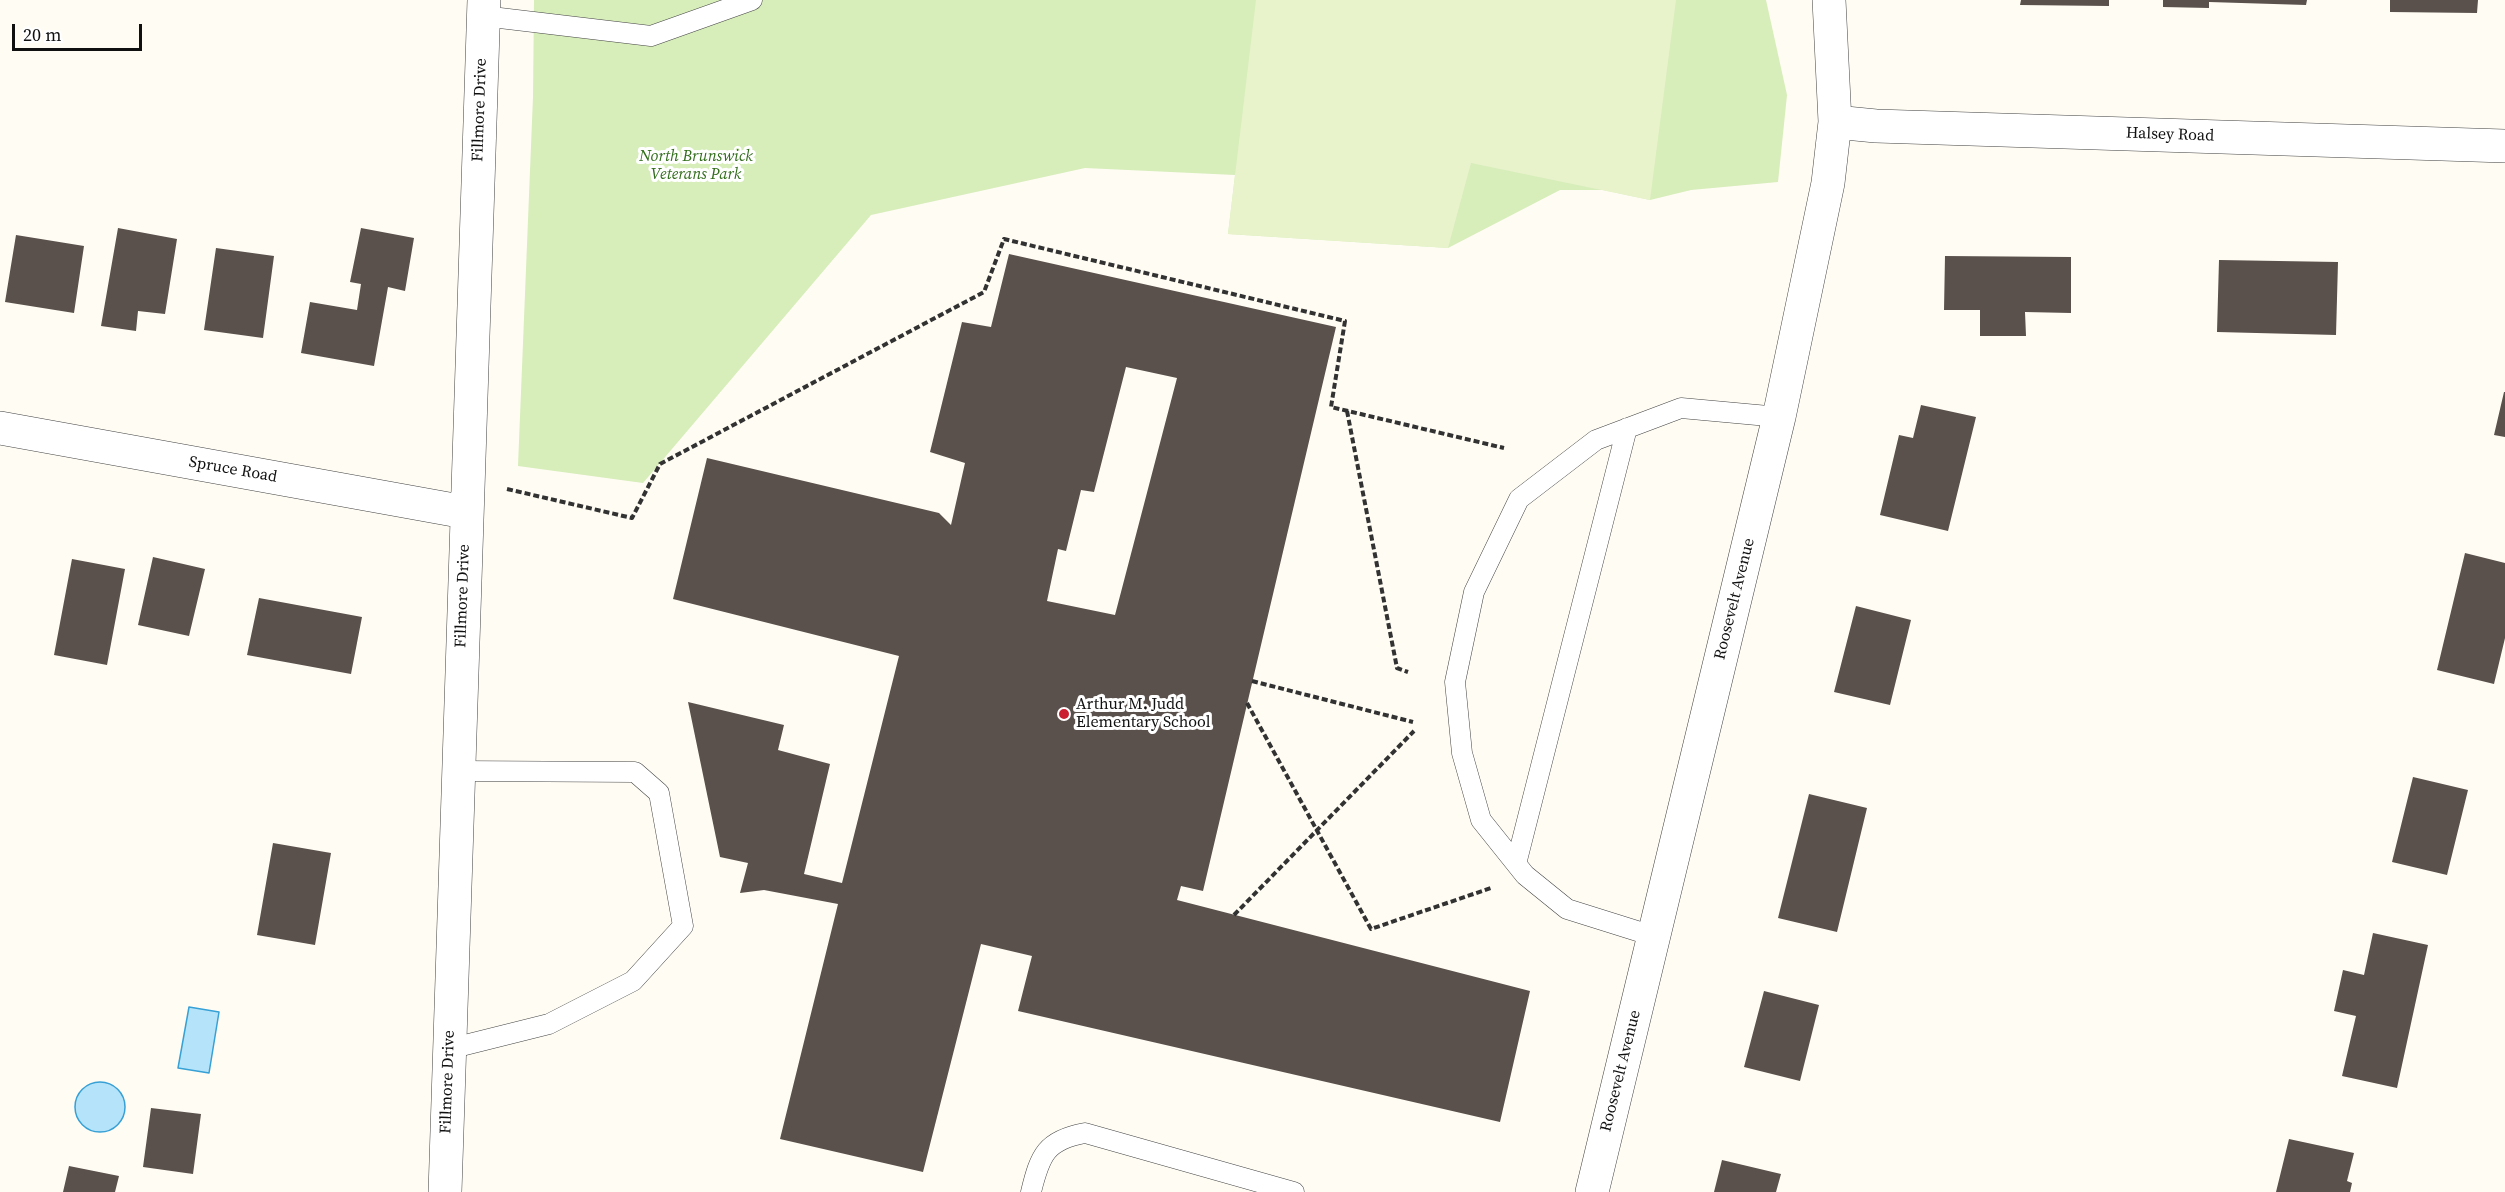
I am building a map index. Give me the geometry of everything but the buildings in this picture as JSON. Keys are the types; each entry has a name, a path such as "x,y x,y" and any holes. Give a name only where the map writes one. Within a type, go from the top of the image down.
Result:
{"street":[{"name":"Roosevelt Avenue","path":"1592,1192 1779,417 1828,183 1835,122 1829,0"},
{"name":"Fillmore Drive","path":"445,1192 465,512 483,8"},
{"name":"Halsey Road","path":"1835,122 1876,126 2505,146"},
{"name":"Spruce Road","path":"0,428 465,512"}],"lane":[{"path":"483,8 651,36 753,0"},
{"path":"1653,936 1567,909 1525,875 1481,820 1462,753 1455,682 1474,592 1519,500 1596,440 1681,408 1779,417"},
{"path":"1516,864 1627,428"},
{"path":"449,1049 549,1024 633,981 683,926 659,793 635,772 457,771"},
{"path":"1031,1192 1038,1164 1049,1146 1068,1136 1085,1132 1294,1192"}],"path":[{"path":"500,488 632,518 660,464 984,292 1004,239 1345,321 1331,407 1504,448"},
{"path":"1347,411 1397,669 1408,672"},
{"path":"1252,681 1413,723"},
{"path":"1247,703 1371,928 1491,888"},
{"path":"1234,915 1413,731"}],"green space":[{"name":"North Brunswick Veterans Park","path":"534,0 1766,0 1787,95 1778,182 1691,190 1650,200 1603,190 1560,190 1448,248 1228,234 1235,175 1085,168 871,215 643,483 518,466 533,97"},
{"path":"1256,0 1676,0 1650,200 1471,163 1448,248 1228,234"}],"water":[{"path":"189,1007 219,1012 209,1073 178,1068"},
{"path":"100,1082 109,1084 120,1093 125,1107 123,1116 114,1127 100,1132 91,1130 80,1121 75,1107 77,1098 86,1087"}],"place":[{"name":"Arthur M. Judd Elementary School","path":"1064,714"}]}
